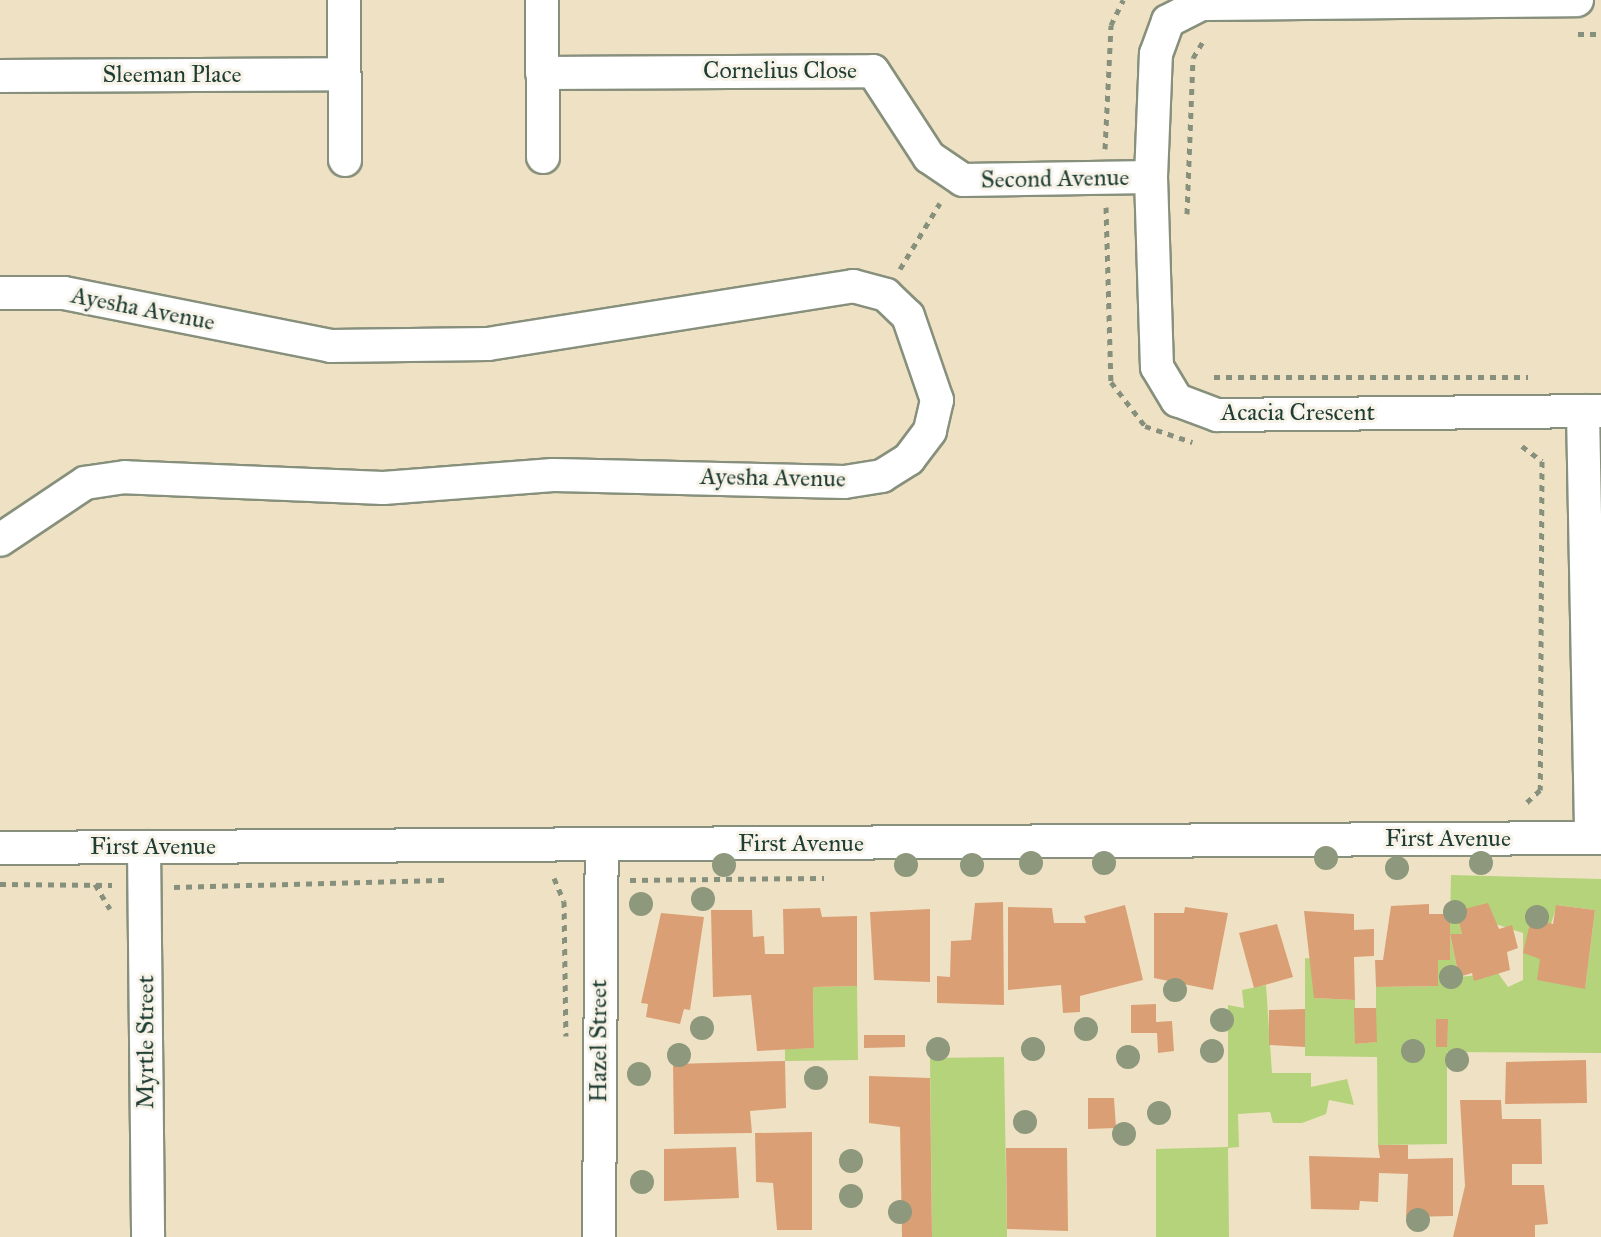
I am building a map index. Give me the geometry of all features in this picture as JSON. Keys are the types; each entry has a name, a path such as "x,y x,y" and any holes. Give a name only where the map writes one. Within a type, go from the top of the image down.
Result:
{"street":[{"path":"344,0 345,160"},
{"path":"542,0 543,157"},
{"name":"Second Avenue","path":"963,180 1151,177 1156,54 1168,21 1201,4 1577,0"},
{"name":"Cornelius Close","path":"542,73 873,71 929,157 963,180"},
{"name":"Sleeman Place","path":"0,76 344,74"},
{"name":"Acacia Crescent","path":"1151,177 1157,367 1177,400 1217,415 1592,411"},
{"name":"Ayesha Avenue","path":"0,293 64,293 331,346 488,344 853,286 886,295 908,316 937,400 930,431 909,459 882,476 844,482 553,475 383,488 125,477 85,483 0,540"},
{"path":"1592,411 1583,446 1596,838"},
{"name":"First Avenue","path":"0,848 1596,838"},
{"name":"Hazel Street","path":"599,1237 598,880 602,846"},
{"name":"Myrtle Street","path":"144,847 148,1237"}],"path":[{"path":"1123,0 1111,25 1103,90 1111,382 1145,426 1174,441 1204,443"},
{"path":"1569,34 1601,34"},
{"path":"1186,232 1193,58 1211,38"},
{"path":"886,295 930,214 963,180"},
{"path":"1207,376 1538,377"},
{"path":"1507,446 1583,446"},
{"path":"1522,446 1542,461 1540,790 1525,804"},
{"path":"538,878 836,878"},
{"path":"0,884 145,887 462,880"}],"green space":[{"path":"1451,875 1601,879 1601,1053 1447,1052 1447,1144 1378,1145 1377,1057 1305,1056 1305,958 1314,959 1314,998 1355,1000 1355,1044 1376,1042 1376,987 1438,986 1438,960 1449,960","holes":["1557,905 1595,910 1585,988 1540,959","1456,911 1523,933 1523,980 1508,987 1498,973 1459,977 1450,935 1462,934"]},
{"path":"1266,985 1272,1073 1311,1073 1311,1087 1347,1079 1354,1105 1329,1100 1326,1114 1302,1123 1273,1123 1270,1112 1238,1114 1239,1147 1228,1148 1229,1237 1156,1237 1156,1149 1228,1147 1228,1005 1244,1008 1242,990"},
{"path":"857,986 858,1060 785,1061 785,1049 814,1048 813,987"},
{"path":"1004,1057 1007,1237 932,1237 930,1058"}],"building":[{"path":"1003,902 1004,1005 937,1003 937,976 950,977 951,941 971,940 975,903"},
{"path":"1488,903 1499,929 1512,925 1518,948 1507,952 1510,970 1474,981 1472,973 1459,977 1450,934 1462,934 1456,911"},
{"path":"1429,904 1429,914 1450,914 1450,960 1438,960 1438,986 1376,987 1375,960 1383,960 1391,906"},
{"path":"1125,905 1143,980 1080,996 1080,1012 1063,1013 1061,985 1008,990 1008,907 1052,908 1054,923 1086,923 1084,916"},
{"path":"1556,905 1595,910 1585,989 1537,980 1540,959 1523,953 1531,919 1553,924"},
{"path":"1185,907 1228,913 1213,990 1154,978 1154,913 1184,913"},
{"path":"820,908 822,917 857,916 857,986 813,987 814,1048 757,1051 751,995 713,997 711,910 752,910 753,937 764,936 765,954 784,954 783,909"},
{"path":"930,909 930,982 874,980 870,912"},
{"path":"1304,911 1354,914 1354,930 1374,929 1374,956 1354,957 1355,1000 1314,998"},
{"path":"661,913 704,917 690,1010 684,1009 680,1024 646,1017 648,1004 641,1003"},
{"path":"1277,924 1293,977 1254,988 1239,933"},
{"path":"1156,1004 1156,1022 1172,1021 1174,1051 1158,1053 1157,1033 1131,1033 1131,1005"},
{"path":"1354,1008 1376,1008 1377,1042 1355,1044"},
{"path":"1305,1009 1305,1047 1269,1045 1269,1010"},
{"path":"1436,1019 1448,1019 1447,1047 1436,1047"},
{"path":"864,1035 905,1035 905,1047 864,1048"},
{"path":"1586,1060 1587,1103 1505,1104 1506,1062"},
{"path":"785,1061 786,1108 750,1111 752,1133 674,1134 673,1064"},
{"path":"869,1076 930,1078 932,1237 902,1237 900,1127 869,1123"},
{"path":"1088,1098 1114,1098 1116,1128 1088,1129"},
{"path":"1460,1100 1501,1100 1502,1119 1541,1119 1542,1164 1512,1164 1512,1185 1544,1185 1548,1224 1535,1225 1535,1237 1453,1237 1465,1186"},
{"path":"812,1132 812,1230 777,1230 773,1183 756,1182 755,1133"},
{"path":"1378,1145 1408,1145 1408,1159 1453,1158 1453,1216 1406,1217 1408,1174 1379,1173 1378,1202 1360,1201 1359,1210 1311,1209 1309,1156 1380,1158"},
{"path":"736,1147 739,1198 664,1201 664,1149"},
{"path":"1006,1148 1067,1148 1068,1231 1007,1229"}]}
